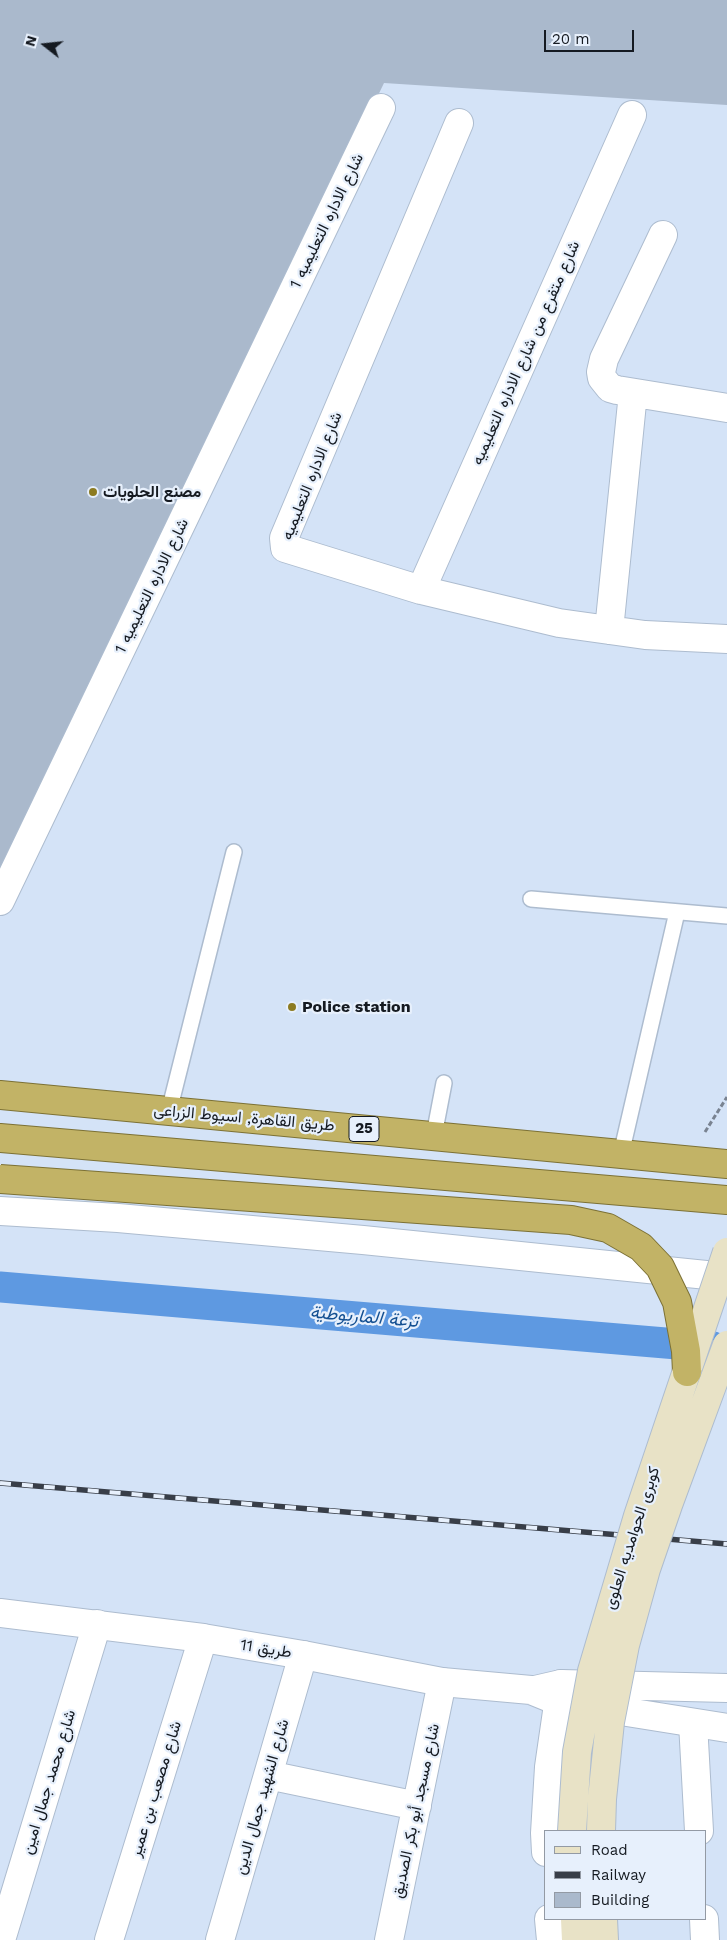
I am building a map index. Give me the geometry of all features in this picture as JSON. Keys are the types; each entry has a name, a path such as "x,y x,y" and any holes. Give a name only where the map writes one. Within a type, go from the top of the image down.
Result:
{"highway":[{"name":"طريق القاهرة, اسيوط الزراعى","path":"0,1095 727,1163"},
{"path":"0,1138 727,1200"},
{"path":"0,1179 571,1220 608,1228 640,1247 660,1267 677,1302 687,1372"}],"main road":[{"name":"كوبرى الحوامديه العلوى","path":"572,1830 577,1752 592,1671 638,1516 727,1252"},
{"name":"كوبرى الحوامديه العلوى","path":"601,1830 610,1722 630,1626 646,1569 668,1505 727,1345"},
{"path":"575,1920 576,1940"},
{"path":"603,1920 604,1940"}],"street":[{"name":"شارع الاداره التعليميه 1","path":"0,901 381,108"},
{"name":"شارع متفرع من شارع الاداره التعليميه","path":"421,590 632,115"},
{"name":"شارع الاداره التعليميه","path":"459,123 284,538 285,548 421,590 559,623 645,635 727,639"},
{"path":"663,235 601,365 602,378 605,384 616,390 727,408"},
{"path":"609,630 633,393"},
{"path":"0,1211 118,1218 363,1240 727,1277"},
{"name":"طريق 11","path":"0,1613 203,1638 442,1682 560,1692"},
{"name":"شارع محمد جمال امين","path":"1,1940 96,1624"},
{"name":"شارع مصعب بن عمير","path":"109,1940 203,1638"},
{"name":"شارع الشهيد جمال الدين","path":"220,1940 303,1655"},
{"name":"شارع مسجد أبو بكر الصديق","path":"389,1940 442,1682"},
{"path":"560,1692 727,1688"},
{"path":"560,1692 693,1723 727,1728"},
{"path":"545,1830 547,1792 560,1692"},
{"path":"693,1723 699,1830"},
{"path":"268,1775 417,1806"},
{"path":"549,1920 551,1940"},
{"path":"704,1920 705,1940"}],"lane":[{"path":"169,1111 234,852"},
{"path":"531,900 727,916"},
{"path":"621,1154 677,912"},
{"path":"434,1135 444,1083"}],"path":[{"path":"702,1137 727,1097"}],"building":[{"name":"مصنع الحلويات","path":"0,0 727,0 727,105 384,83 0,879"}],"waterway":[{"name":"ترعة الماريوطية","path":"0,1287 713,1347"}],"railway":[{"path":"0,1483 727,1544"}],"place":[{"name":"مصنع الحلويات","path":"93,492"},
{"name":"Police station","path":"292,1007"}]}
